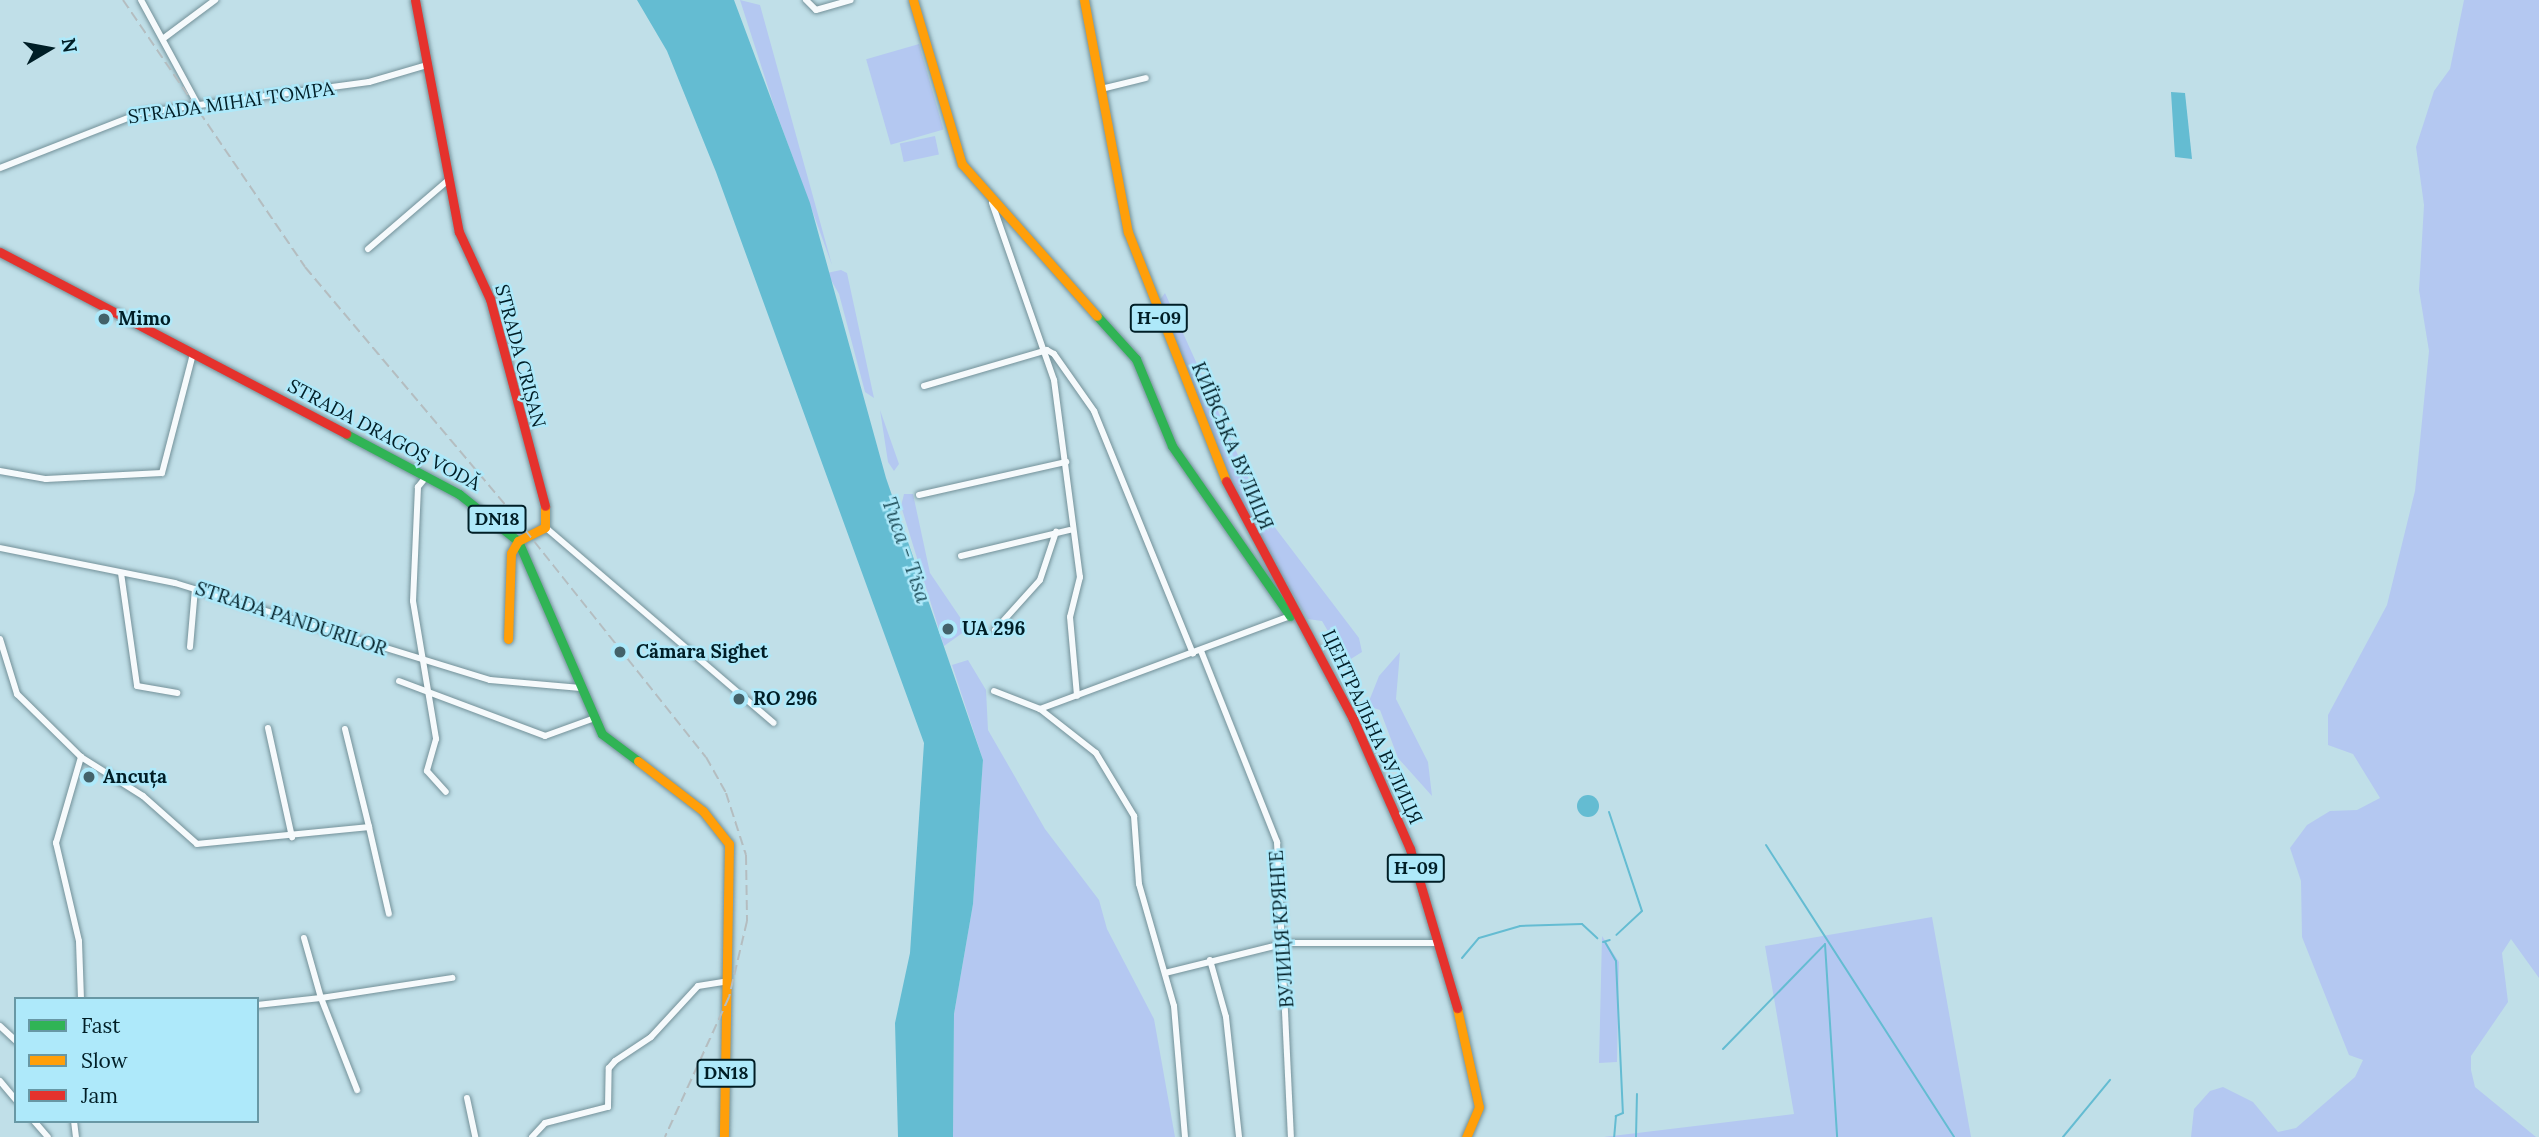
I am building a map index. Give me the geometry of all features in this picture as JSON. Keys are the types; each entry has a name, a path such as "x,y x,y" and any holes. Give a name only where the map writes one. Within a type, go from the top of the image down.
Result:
{"main road":[{"name":"STRADA CRIȘAN","path":"415,0 447,181 460,237 490,299 547,515 545,527"},
{"path":"913,0 956,149 992,203 1136,359 1171,446 1294,614"},
{"name":"КИЇВСЬКА ВУЛИЦЯ","path":"1084,0 1128,232 1150,296 1243,523 1294,614"},
{"name":"STRADA DRAGOȘ VODĂ","path":"0,253 426,477 490,513 518,541 541,582 592,719 609,742 703,811 724,835 732,866 724,1137"},
{"path":"508,639 511,553 518,541 545,527"},
{"name":"ЦЕНТРАЛЬНА ВУЛИЦЯ","path":"1294,614 1391,800 1434,943 1464,1014 1476,1074 1479,1107 1466,1137"}],"street":[{"path":"141,0 198,105"},
{"path":"164,38 215,0"},
{"path":"806,0 816,10 851,0"},
{"name":"STRADA MIHAI TOMPA","path":"0,168 124,118 198,105 369,82 427,65"},
{"path":"1101,89 1146,78"},
{"path":"368,249 447,181"},
{"path":"992,203 996,229 1047,350 1066,462 1069,530 1080,577 1070,617 1077,696"},
{"path":"924,386 1047,350"},
{"name":"ВУЛИЦЯ КРЯНГЕ","path":"1047,350 1094,411 1277,842 1286,943 1291,1137"},
{"path":"0,471 46,479 162,473 194,354"},
{"path":"919,495 1066,462"},
{"path":"426,477 418,487 413,601 420,660 436,739 427,771 446,792"},
{"path":"545,527 774,723"},
{"path":"961,556 1069,530"},
{"path":"995,630 1040,580 1056,532"},
{"name":"STRADA PANDURILOR","path":"0,548 195,589 490,680 581,688"},
{"path":"121,573 137,686 177,693"},
{"path":"190,647 195,589"},
{"path":"1040,709 1294,614"},
{"path":"0,639 18,694 81,757 143,796 197,844 292,837 369,827"},
{"path":"399,681 427,689 545,736 592,719"},
{"path":"994,691 1040,709 1096,752 1134,816 1139,884 1174,1006 1185,1137"},
{"path":"268,728 292,837"},
{"path":"345,729 389,914"},
{"path":"81,757 57,843 79,941 81,997"},
{"path":"304,938 321,998 357,1090"},
{"path":"1164,972 1286,943 1434,943"},
{"path":"1210,960 1226,1017 1239,1137"},
{"path":"259,1005 453,978"},
{"path":"531,1137 545,1123 608,1107 609,1068 615,1061 651,1037 698,986 729,981"},
{"path":"0,1026 14,1039"},
{"path":"0,1081 14,1098"},
{"path":"467,1098 475,1137"},
{"path":"36,1123 48,1137"}],"shaded area":[{"path":"740,0 760,5 832,265 774,106"},
{"path":"2464,0 2539,0 2539,978 2511,939 2502,953 2508,1002 2471,1056 2475,1087 2536,1137 2191,1137 2194,1109 2210,1091 2223,1087 2253,1102 2278,1132 2296,1128 2355,1077 2363,1060 2349,1055 2302,937 2301,881 2290,848 2307,825 2330,811 2357,810 2380,798 2353,754 2328,745 2328,715 2387,605 2415,491 2429,351 2419,290 2424,205 2416,147 2434,91 2450,69"},
{"path":"919,44 944,130 891,145 866,59"},
{"path":"935,136 939,155 904,162 900,143"},
{"path":"841,270 847,273 874,398 865,392 839,294 827,273"},
{"path":"1165,293 1264,513 1359,638 1362,652 1346,662 1322,621 1308,619 1243,512 1159,301"},
{"path":"880,410 899,464 894,471 888,462"},
{"path":"904,494 913,494 930,573 968,629 944,646 901,506"},
{"path":"1400,652 1396,699 1428,762 1432,796 1398,758 1380,710 1367,706 1379,676"},
{"path":"968,660 986,690 988,730 1045,829 1099,900 1107,929 1154,1019 1175,1137 953,1137 954,1014 973,904 983,760 952,665"},
{"path":"1932,917 1971,1137 1604,1137 1794,1114 1765,946"},
{"path":"1602,936 1619,962 1617,1062 1599,1063"}],"water":[{"name":"Тиса - Tisa","path":"637,0 734,0 810,203 886,478 983,760 973,904 954,1014 953,1137 898,1137 895,1023 910,953 924,743 716,172 667,51"},
{"path":"2171,92 2185,93 2192,159 2175,157"},
{"path":"1588,795 1596,798 1599,806 1596,814 1588,817 1580,814 1577,806 1580,798"}],"waterway":[{"path":"1609,812 1642,911 1616,935"},
{"path":"1766,845 1954,1137"},
{"path":"1462,958 1479,938 1520,926 1582,924 1597,938"},
{"path":"1603,942 1610,940"},
{"path":"1605,942 1616,961 1623,1113 1616,1116 1614,1137"},
{"path":"1723,1049 1825,944 1837,1137"},
{"path":"2063,1137 2110,1080"},
{"path":"1636,1137 1637,1094"}],"railway":[{"path":"123,0 305,267 506,506 706,757 726,793 746,855 747,921 729,997 665,1137"}],"traffic: fast":[{"path":"1097,316 1136,359 1172,446 1290,616"},
{"path":"346,434 459,494 518,541 602,734 638,761"}],"traffic: slow":[{"path":"913,0 962,164 1097,316"},
{"path":"1084,0 1128,232 1226,481"},
{"path":"508,639 511,553 518,541 545,527 545,506"},
{"path":"638,761 703,811 729,844 724,1137"},
{"path":"1457,1008 1479,1107 1466,1137"}],"traffic: jam":[{"path":"415,0 459,232 490,299 545,506"},
{"path":"0,252 346,434"},
{"path":"1226,481 1353,719 1410,849 1457,1008"}],"place":[{"name":"Mimo","path":"104,319"},
{"name":"UA 296","path":"948,629"},
{"name":"Cămara Sighet","path":"620,652"},
{"name":"RO 296","path":"739,699"},
{"name":"Ancuța","path":"89,777"}]}
